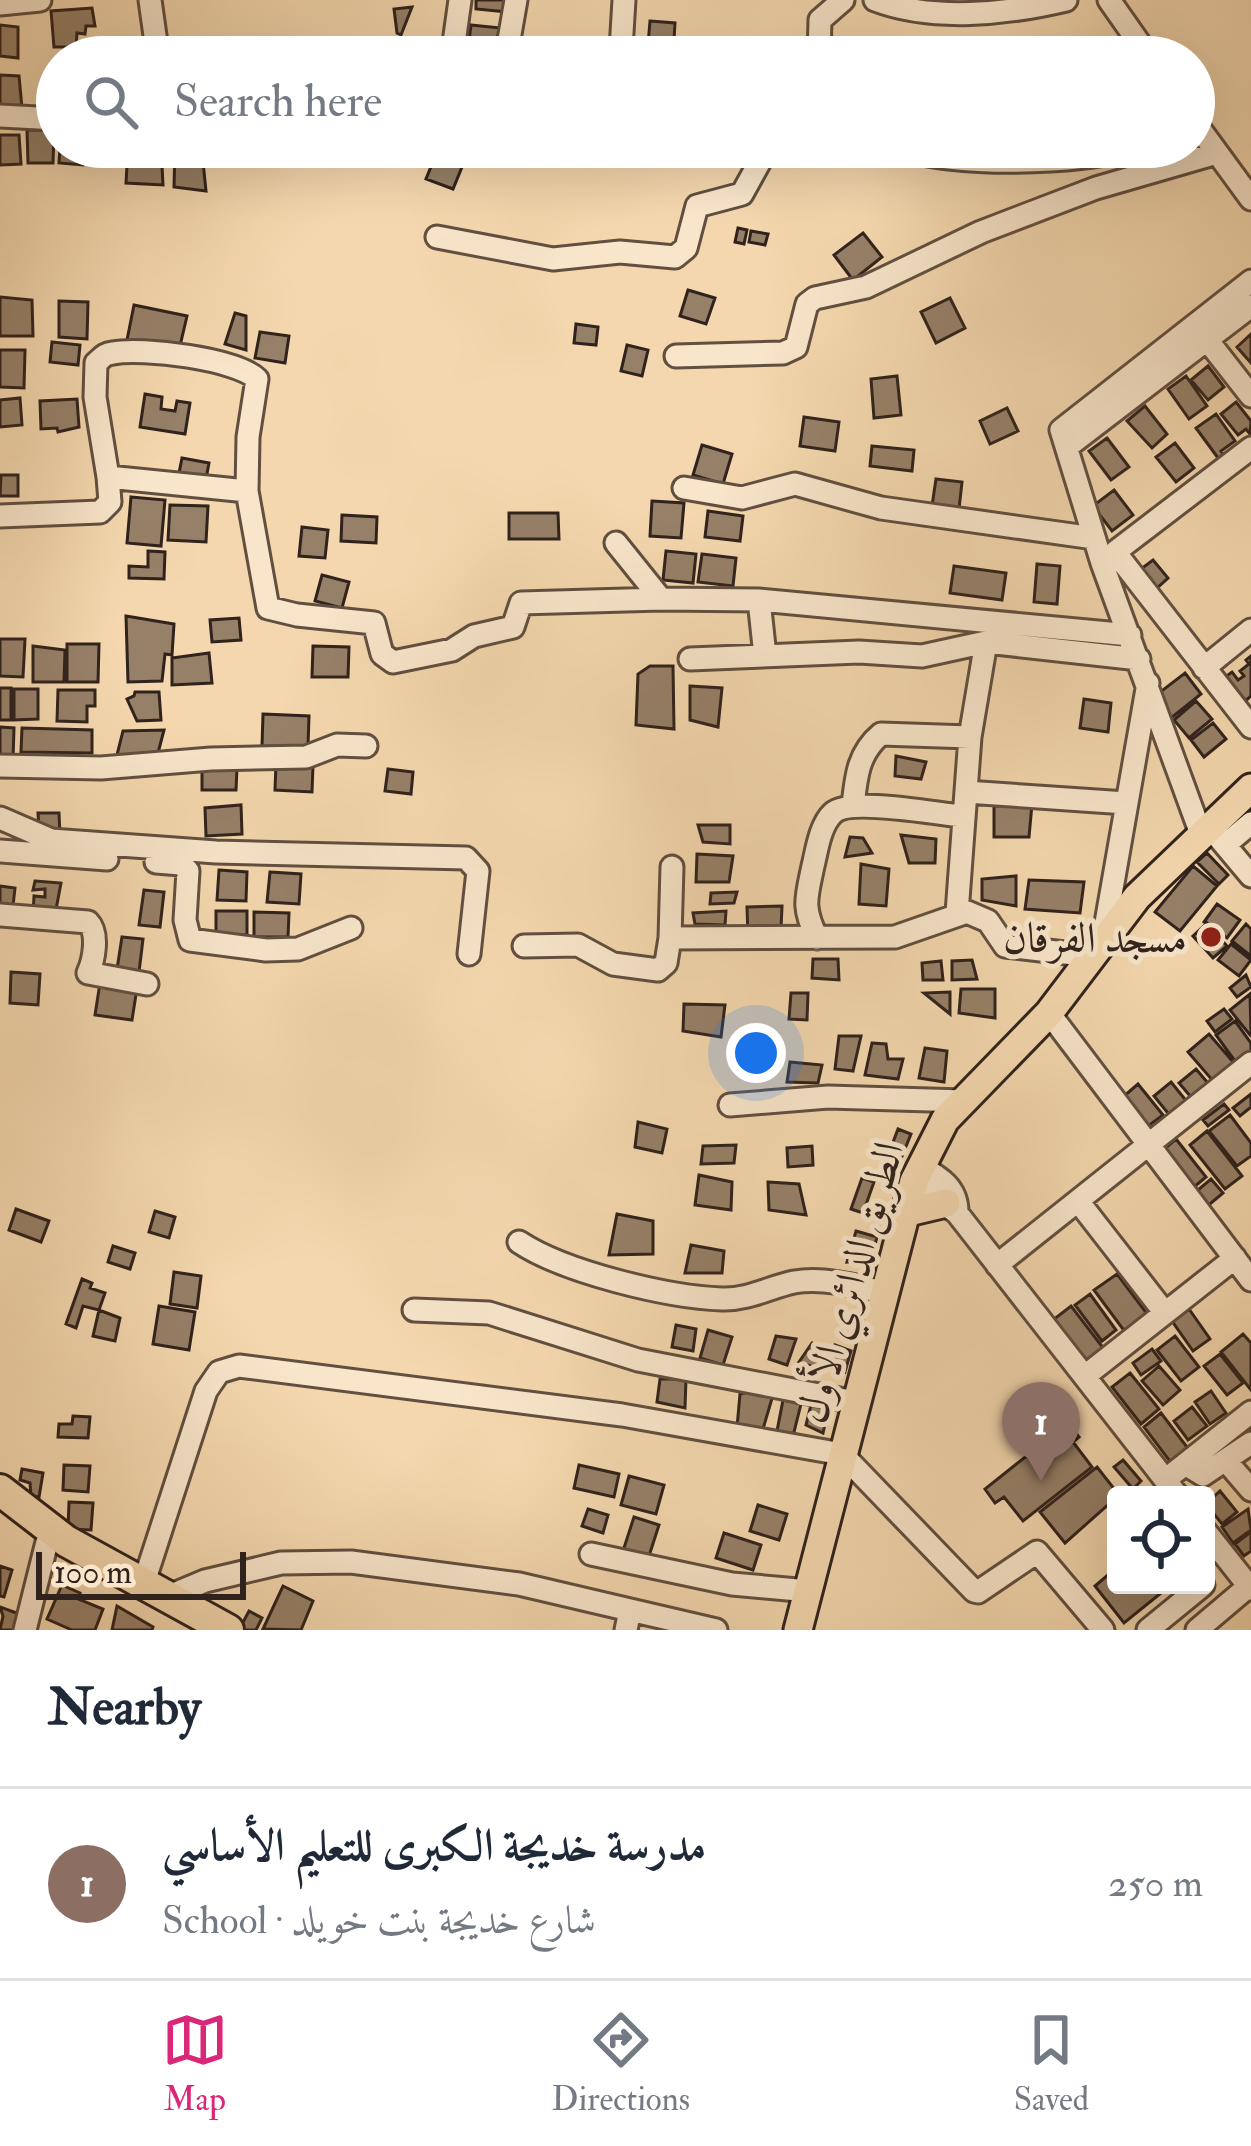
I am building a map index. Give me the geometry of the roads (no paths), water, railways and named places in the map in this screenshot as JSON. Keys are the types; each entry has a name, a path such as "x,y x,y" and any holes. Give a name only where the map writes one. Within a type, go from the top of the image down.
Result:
{"highway":[{"path":"0,1490 51,1531 228,1630"},
{"path":"0,1507 46,1542 202,1630"}],"main road":[{"name":"الطريق الدائري الأول","path":"798,1630 908,1212 936,1188 934,1137 1048,1013 1137,897 1212,835 1251,788"}],"street":[{"path":"0,4 40,0"},
{"path":"150,0 155,36"},
{"path":"455,36 460,0"},
{"path":"510,36 516,0"},
{"path":"622,36 624,0"},
{"path":"820,36 820,20 842,0"},
{"path":"875,0 1028,9 1066,0"},
{"path":"1109,0 1134,36"},
{"path":"0,116 36,117"},
{"path":"1215,150 1251,199"},
{"path":"437,237 553,259 620,252 675,257 686,248 697,206 742,194 756,168"},
{"path":"676,356 783,353 796,347 806,310 815,298 866,287 981,232 1096,188 1165,168"},
{"path":"1251,281 1064,424 1061,434 1094,538 1251,727"},
{"path":"1066,447 1251,306"},
{"path":"1208,341 1251,396"},
{"path":"0,516 100,512 110,502 95,397 96,362 113,352 181,357 249,371 257,379 248,437 248,491 268,608 374,623 382,654 394,662 452,650 475,636 513,627 521,603 759,600 1130,635"},
{"path":"1108,558 1251,448"},
{"path":"108,477 248,491"},
{"path":"684,488 752,498 795,484 880,508 1094,538"},
{"path":"616,543 661,598"},
{"path":"1108,558 1148,683 1212,835 1251,876"},
{"path":"759,600 765,656"},
{"path":"1204,668 1251,630"},
{"path":"690,658 859,652 922,656 986,642 1139,659"},
{"path":"958,913 970,737 986,642"},
{"path":"670,938 912,934 958,913 978,913 1005,946 1097,948 1148,683"},
{"path":"853,806 862,757 876,737 970,737"},
{"path":"0,766 101,768 211,758 306,758 337,745 366,746"},
{"path":"966,792 1126,803"},
{"path":"817,938 805,903 826,821 835,811 853,806 962,816"},
{"path":"0,818 52,840 216,853 466,858 478,871 469,955"},
{"path":"1212,835 1251,823"},
{"path":"0,851 181,864 188,871 185,920 190,940 266,950 298,949 351,928"},
{"path":"524,946 578,945 614,964 658,970 666,963 670,938 672,867"},
{"path":"0,915 88,922 95,931 88,973 147,984"},
{"path":"1048,1013 1251,1280"},
{"path":"997,1265 1251,1063"},
{"path":"730,1105 828,1097 964,1101"},
{"path":"936,1188 1170,1486"},
{"path":"1078,1201 1166,1313"},
{"path":"519,1242 548,1259 611,1280 722,1299 751,1296 795,1282 828,1282 886,1293"},
{"path":"1085,1376 1235,1258"},
{"path":"414,1310 489,1312 638,1360 856,1402"},
{"path":"716,1630 628,1620 519,1584 351,1562 280,1563 155,1591 206,1391 219,1372 229,1367 622,1414 842,1454 974,1591 1037,1552 1103,1630"},
{"path":"1172,1486 1185,1464 1251,1412"},
{"path":"1185,1464 1203,1475 1251,1442"},
{"path":"1227,1462 1251,1490"},
{"path":"25,1630 46,1542"},
{"path":"1197,1630 1250,1588 1215,1543"},
{"path":"591,1554 732,1584 808,1591"},
{"path":"1148,1630 1192,1594"},
{"path":"1214,1594 1226,1605"}],"place":[{"name":"مسجد الفرقان","path":"1211,937"},
{"name":"مدرسة خديجة الكبرى للتعليم الأساسي","path":"1041,1481"}]}
